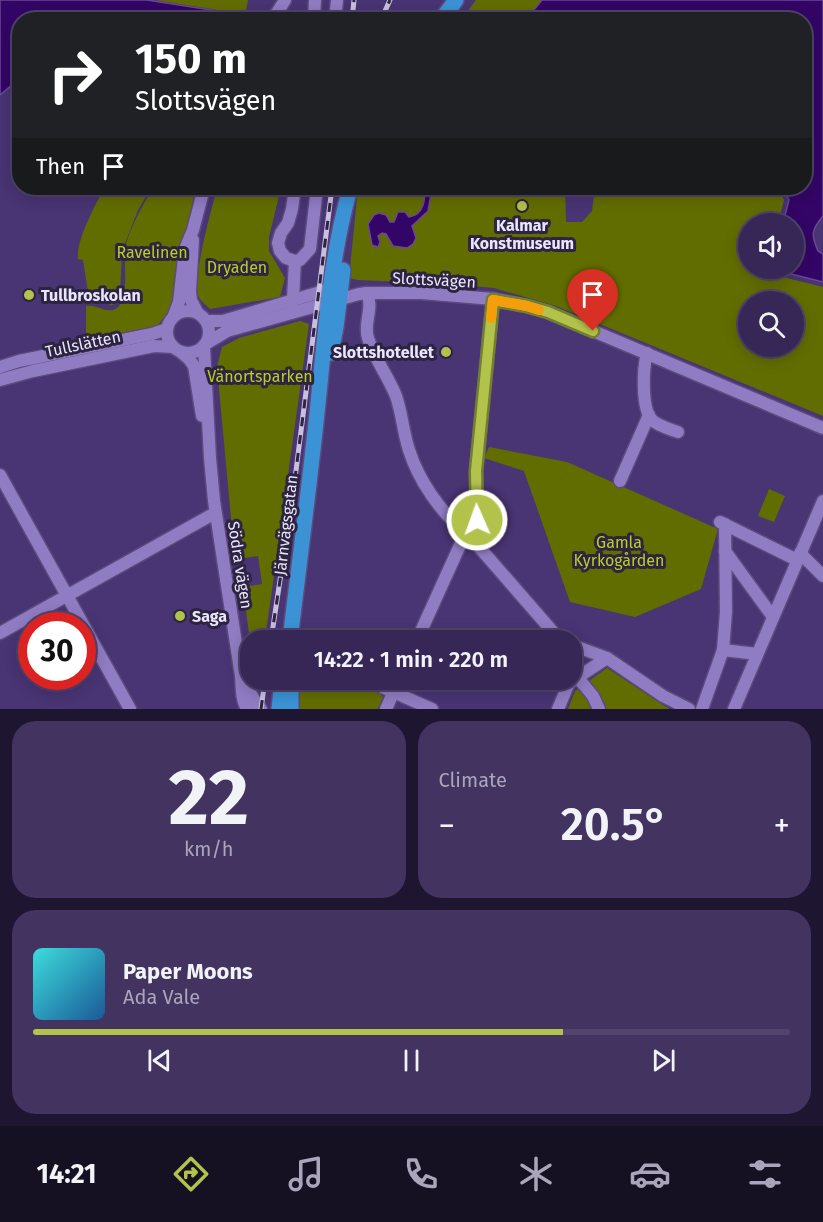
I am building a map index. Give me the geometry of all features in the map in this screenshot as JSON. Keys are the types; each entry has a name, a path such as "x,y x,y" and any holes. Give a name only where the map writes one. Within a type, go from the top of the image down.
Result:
{"main road":[{"name":"Järnvägsgatan","path":"291,630 317,414 335,294 339,229 348,195"},
{"path":"279,709 281,690"},
{"path":"291,690 291,709"}],"street":[{"path":"174,315 183,310 202,315 210,332 206,344 190,353 178,350 168,339 167,329 178,302 185,249 193,230 202,195"},
{"path":"294,195 288,224 281,233 278,243 280,251 286,258 295,261 300,260 310,249 316,195"},
{"path":"193,230 190,292 197,312"},
{"path":"280,316 291,308 295,261"},
{"path":"367,293 370,300 367,336 396,397 409,452 420,476 455,524 466,532 550,630"},
{"name":"Slottsvägen","path":"206,321 224,321 292,301 335,294 420,293 493,300 548,312 823,428"},
{"name":"Slottsvägen","path":"206,344 227,331 280,316 335,294"},
{"path":"422,630 466,532 477,520 476,471 493,300"},
{"name":"Tullslätten","path":"0,366 167,329"},
{"name":"Södra vägen","path":"206,344 210,458"},
{"name":"Tullslätten","path":"0,380 153,346 178,350"},
{"name":"Södra vägen","path":"178,350 194,366 240,663"},
{"path":"647,353 644,388 649,415 654,422 678,432"},
{"path":"620,481 649,415"},
{"path":"0,475 130,709"},
{"path":"734,709 798,556 819,521 823,501"},
{"path":"0,633 216,513"},
{"path":"702,709 723,650 726,612 722,524 798,556 823,576"},
{"path":"725,551 773,617"},
{"path":"582,649 607,658 663,696 689,709"},
{"path":"723,650 757,654"},
{"path":"582,674 607,658"},
{"path":"582,688 593,696 599,709"},
{"name":"Södra vägen","path":"242,690 247,709"},
{"name":"Södra vägen","path":"249,690 261,709"},
{"path":"389,690 432,709"},
{"path":"558,709 567,690"},
{"path":"386,709 394,692"}],"green space":[{"path":"155,0 248,0 245,12"},
{"path":"476,0 542,0 530,12 467,12"},
{"path":"100,195 147,195 138,210 122,251 120,294 115,304 111,305 89,298 83,260 78,259 80,242"},
{"name":"Ravelinen","path":"149,195 194,195 177,266 175,299 170,310 157,326 86,340 86,306 113,310 122,301 126,245"},
{"name":"Dryaden","path":"215,195 279,195 269,237 269,251 285,278 280,297 210,309 201,301 197,287 198,274"},
{"path":"357,195 565,195 566,222 582,222 592,211 594,195 782,195 784,200 781,213 738,213 738,279 791,279 823,287 823,416 556,306 494,288 349,278"},
{"name":"Vänortsparken","path":"300,321 309,324 266,630 249,630 243,587 262,584 258,556 239,559 231,518 217,367 222,347 239,338"},
{"name":"Gamla Kyrkogården","path":"489,447 567,462 718,529 701,589 635,617 570,602 524,471 484,458"},
{"path":"769,489 785,496 774,522 758,516"},
{"path":"607,668 670,709 568,709 575,691 582,690 582,686"},
{"path":"297,690 371,690 383,697 378,709 294,709"}],"shaded area":[{"path":"0,0 147,0 224,12 12,12 12,85 0,95"},
{"path":"542,0 823,0 823,216 814,229 813,237 818,251 823,254 823,282 804,277 804,213 786,213 789,200 786,195 812,195 812,12 530,12"},
{"path":"425,195 431,195 428,211 412,226 416,238 413,244 407,248 393,246 386,234 382,233 378,236 380,242 378,247 372,245 368,224 374,215 379,213 386,215 390,222 394,222 398,212 405,212 409,217 414,216 421,210"}],"railway":[{"path":"353,12 354,0"},
{"path":"385,12 390,0"},
{"path":"273,630 293,494 331,195"},
{"path":"261,709 264,690"}],"slow traffic":[{"path":"491,318 493,300 539,310"}],"place":[{"name":"Kalmar Konstmuseum","path":"522,206"},
{"name":"Tullbroskolan","path":"29,295"},
{"name":"Slottshotellet","path":"446,352"},
{"name":"Saga","path":"180,616"}],"route":[{"path":"477,520 476,471 493,300 548,312 593,331"}]}
